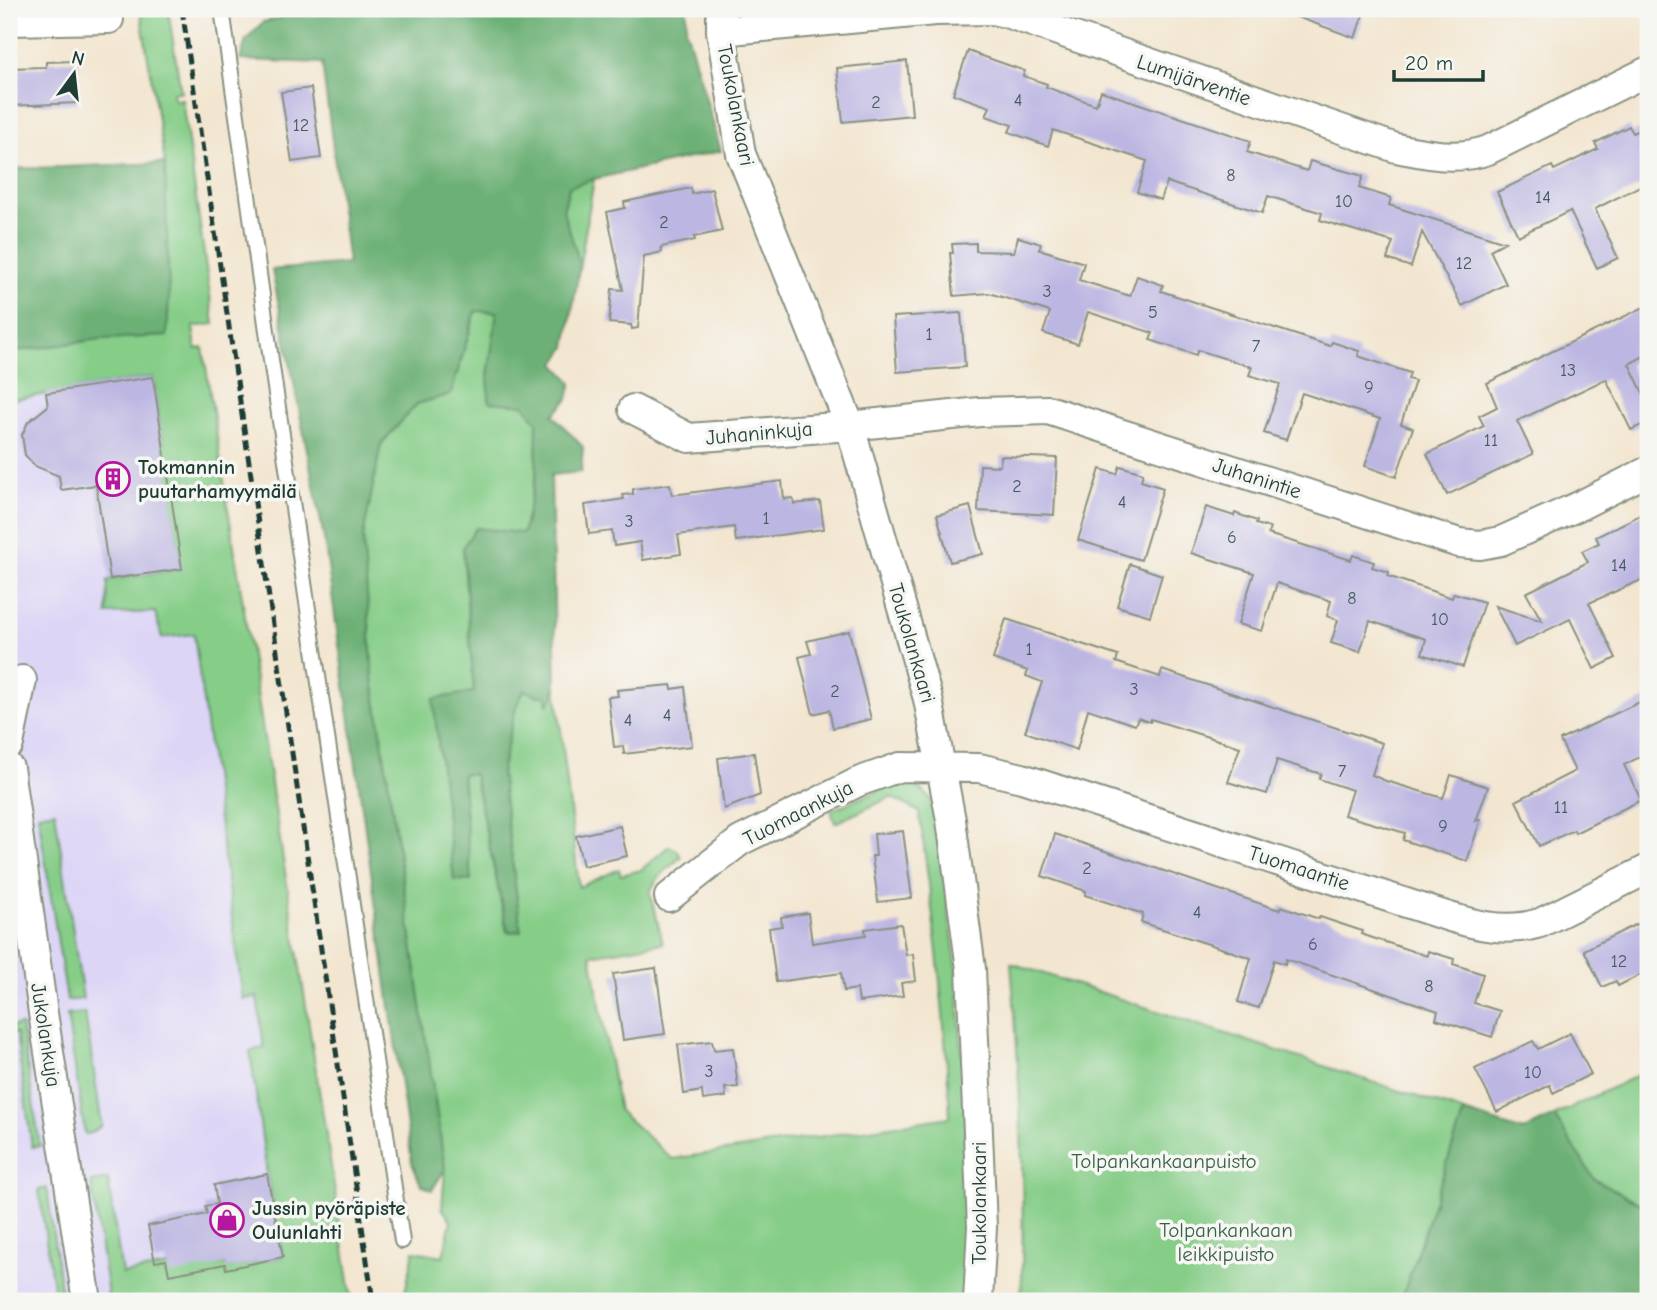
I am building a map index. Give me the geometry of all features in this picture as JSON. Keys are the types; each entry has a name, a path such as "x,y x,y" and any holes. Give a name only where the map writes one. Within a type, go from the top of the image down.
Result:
{"street":[{"name":"Lumijärventie","path":"721,20 992,10 1396,148 1454,157 1472,156 1488,150 1648,71"},
{"path":"9,21 109,19"},
{"name":"Toukolankaari","path":"721,20 741,154 850,426 928,699 942,768 971,969 982,1227 978,1301"},
{"name":"Juhaninkuja","path":"633,409 689,438 850,426"},
{"name":"Juhanintie","path":"850,426 980,412 1048,410 1460,542 1480,545 1501,541 1648,471"},
{"path":"9,744 22,680"},
{"name":"Tuomaankuja","path":"669,897 740,841 858,782 900,767 942,768"},
{"name":"Jukolankuja","path":"9,768 87,1301"},
{"name":"Tuomaantie","path":"942,768 979,768 1022,778 1447,916 1489,927 1531,926 1540,923 1648,869"}],"lane":[{"path":"222,9 270,353 402,1241"}],"shaded area":[{"path":"162,346 299,1271 221,1301 9,1301 9,374"}],"green space":[{"path":"140,9 168,9 181,92 174,92 173,96 175,100 182,99 214,324 193,327 196,349 203,348 351,1294 356,1301 109,1301 91,1182 108,1179 122,1274 168,1266 225,1264 227,1268 283,1257 267,1174 250,1051 264,1048 257,997 243,999 194,634 162,638 155,612 107,614 108,580 181,569 153,377 9,400 9,352 100,339 167,336 165,163"},
{"path":"279,9 687,9 686,29 721,151 569,187 563,211 580,264 566,347 555,364 572,382 568,399 553,415 583,447 581,472 551,475 556,687 550,704 547,703 547,695 538,696 524,690 515,710 501,773 521,931 508,932 474,774 462,774 471,881 454,880 433,699 474,692 463,547 476,528 523,533 536,476 537,422 524,405 489,402 488,376 497,312 475,311 451,394 417,404 381,444 363,537 373,679 445,1169 432,1190 421,1185 412,1163 324,538 272,270 348,263 322,63 240,60 246,40 263,22 281,18"},
{"path":"165,163 169,297 167,336 100,339 9,352 9,169"},
{"path":"594,179 580,264 563,211 569,187"},
{"path":"476,311 497,312 488,376 524,405 537,422 536,476 523,534 477,528 463,547 474,692 434,699 454,880 471,880 462,773 474,774 507,932 521,931 501,773 515,710 524,690 547,695 549,704 556,687 579,887 619,869 621,875 641,870 669,846 677,850 681,857 659,878 650,893 663,943 591,955 619,1111 672,1159 950,1117 938,964 919,812 891,797 835,823 831,810 897,783 914,785 923,791 934,804 957,970 966,1119 969,1301 403,1301 414,1251 443,1256 451,1221 442,1208 445,1169 373,678 363,537 381,444 417,404 451,394"},
{"path":"55,811 83,999 67,1001 38,814"},
{"name":"Tolpankankaanpuisto","path":"1011,963 1464,1112 1401,1301 1021,1301 1021,1132"},
{"path":"85,1013 102,1126 89,1134 85,1134 67,1015"},
{"path":"21,1025 40,1146 32,1147 16,1033 9,1034 9,1027"},
{"path":"1648,1070 1648,1208 1594,1179 1554,1116"},
{"path":"1464,1112 1523,1131 1554,1116 1594,1179 1648,1208 1648,1301 1401,1301"},
{"path":"47,1188 62,1301 55,1301 39,1190"}],"building":[{"path":"1283,9 1365,9 1355,38 1283,12"},
{"path":"968,51 1025,71 1023,76 1096,105 1101,91 1251,141 1247,152 1307,171 1310,161 1363,176 1359,188 1391,198 1389,205 1505,242 1490,250 1506,284 1462,306 1422,232 1411,267 1387,259 1393,242 1320,220 1322,213 1268,196 1262,213 1167,182 1161,200 1137,192 1147,161 1053,130 1048,146 1009,132 1012,125 986,116 990,107 953,94"},
{"path":"75,61 77,103 9,106 9,68 46,67 46,62"},
{"path":"907,61 912,115 843,122 837,68"},
{"path":"311,88 321,158 292,162 281,92"},
{"path":"1648,125 1648,182 1595,209 1618,258 1597,268 1570,211 1518,236 1497,192 1552,166 1554,170 1598,149 1595,143 1629,126 1633,133"},
{"path":"691,188 692,194 712,189 722,231 661,247 662,252 644,256 638,328 609,323 612,289 623,290 607,212 625,208 624,202"},
{"path":"1018,237 1041,244 1039,249 1084,263 1079,280 1130,296 1137,276 1163,285 1161,291 1330,346 1332,342 1359,351 1358,356 1410,373 1408,379 1415,381 1401,424 1413,428 1396,477 1365,466 1380,419 1302,393 1286,440 1264,433 1280,384 1249,375 1252,367 1198,350 1196,355 1150,340 1153,333 1088,312 1078,344 1043,333 1050,312 989,293 954,296 950,253 953,253 952,244 976,243 976,251 1014,252"},
{"path":"1648,305 1648,354 1629,364 1648,403 1648,422 1631,430 1606,379 1517,421 1533,454 1447,495 1427,454 1484,426 1479,416 1497,407 1487,383"},
{"path":"961,313 965,367 897,372 893,317"},
{"name":"Tokmannin puutarhamyymälä","path":"153,377 182,569 110,579 96,485 61,490 59,476 35,466 25,455 22,435 28,422 48,406 46,393"},
{"path":"1001,456 1057,458 1054,515 978,511 980,465 1000,466"},
{"path":"1120,466 1143,473 1141,481 1163,488 1141,560 1078,540 1100,469 1117,474"},
{"path":"782,481 784,499 793,498 794,504 820,501 824,529 736,541 734,527 678,535 681,554 643,560 640,542 614,546 612,531 589,534 585,505 624,499 623,495 633,494 633,489 670,484 672,495"},
{"path":"970,506 983,554 950,562 937,515"},
{"path":"1206,507 1257,521 1256,524 1270,528 1268,534 1351,560 1353,555 1374,562 1372,567 1389,572 1388,576 1452,598 1454,593 1484,602 1463,667 1422,654 1426,639 1370,621 1360,652 1331,643 1338,620 1327,616 1331,601 1277,583 1262,631 1238,624 1254,573 1191,553"},
{"path":"1648,511 1648,577 1589,603 1616,658 1594,669 1570,619 1515,646 1495,606 1542,621 1526,593 1588,562 1582,551 1599,543 1596,537"},
{"path":"1130,564 1162,575 1150,616 1117,606"},
{"path":"1006,619 1118,656 1116,662 1160,677 1162,670 1382,743 1372,775 1386,781 1443,798 1451,775 1488,787 1476,821 1481,819 1467,861 1403,840 1405,833 1344,815 1352,790 1319,779 1321,774 1277,760 1267,794 1228,782 1240,747 1151,719 1150,722 1138,718 1135,725 1088,709 1077,750 1025,732 1042,682 1026,676 1028,671 993,659"},
{"path":"849,631 871,719 833,728 829,710 813,714 799,657 811,654 807,641"},
{"path":"671,685 672,689 685,687 692,746 624,754 623,746 614,747 608,697 618,696 617,690"},
{"path":"1648,698 1648,753 1624,765 1641,800 1575,833 1574,830 1539,846 1516,801 1575,771 1560,740"},
{"path":"754,753 760,795 724,809 718,758"},
{"path":"620,826 627,856 583,866 576,836"},
{"path":"903,831 912,898 878,902 872,856 876,856 874,834"},
{"path":"1055,834 1279,910 1281,906 1319,919 1320,917 1427,956 1428,951 1454,959 1453,964 1483,974 1474,1003 1500,1011 1492,1037 1436,1019 1438,1011 1286,959 1285,964 1274,960 1259,1008 1238,1002 1251,958 1141,922 1143,914 1085,895 1086,891 1042,876"},
{"path":"808,913 812,943 866,935 865,929 901,924 906,955 913,954 916,981 901,983 903,996 859,1002 857,989 844,991 841,973 776,982 769,928 782,926 781,917"},
{"path":"1641,922 1648,937 1648,971 1618,986 1616,981 1602,987 1584,950"},
{"path":"656,968 665,1034 623,1040 613,974"},
{"path":"1570,1033 1591,1074 1553,1093 1550,1085 1497,1112 1475,1069 1533,1041 1538,1049"},
{"path":"712,1041 714,1050 733,1048 738,1087 725,1088 726,1097 703,1100 702,1091 684,1094 678,1045"},
{"name":"Jussin pyöräpiste Oulunlahti","path":"267,1174 283,1257 226,1269 225,1264 169,1275 166,1260 155,1262 148,1226 207,1214 205,1206 217,1204 214,1185"}],"railway":[{"path":"182,9 373,1301"}],"place":[{"name":"Tokmannin puutarhamyymälä","path":"113,479"},
{"name":"Jussin pyöräpiste Oulunlahti","path":"227,1220"}],"park label":[{"name":"Tolpankankaan leikkipuisto","path":"1226,1242"}]}
